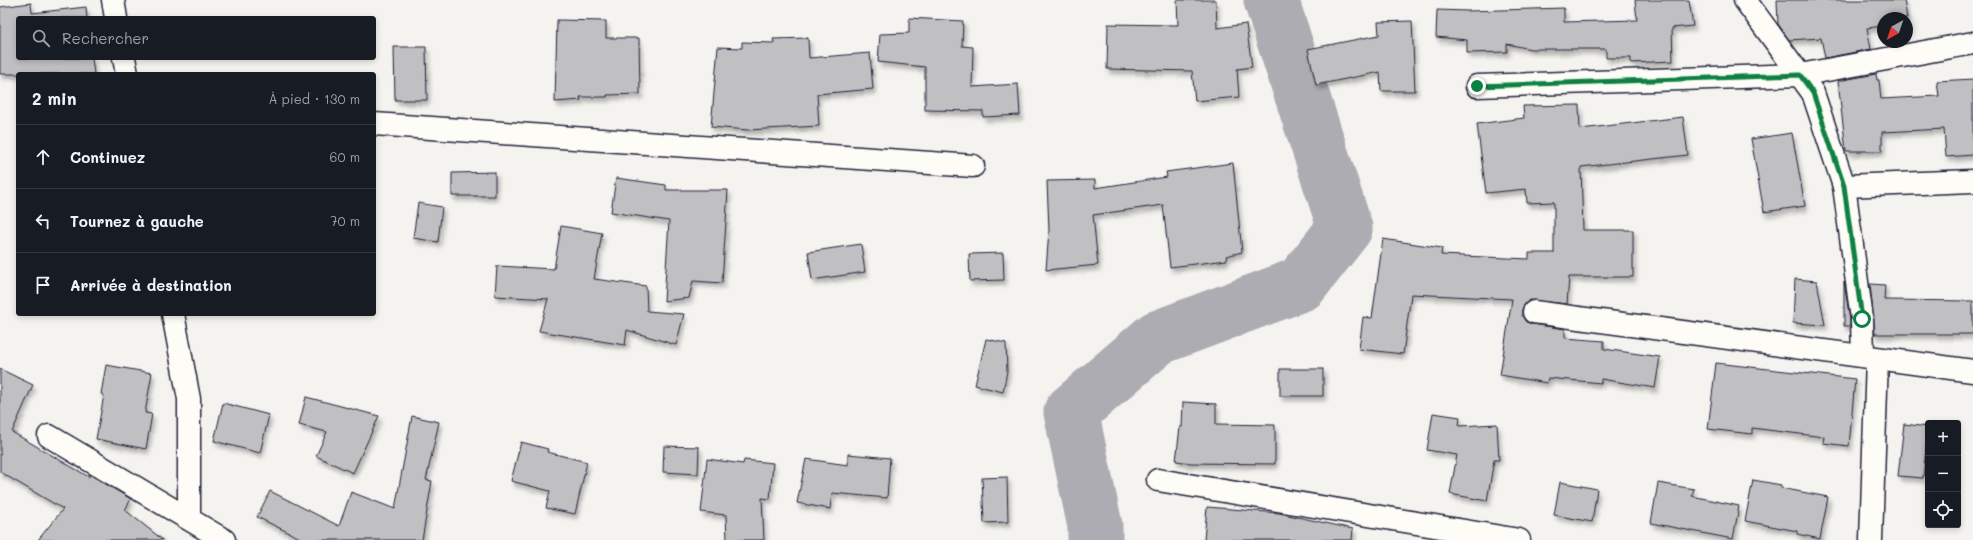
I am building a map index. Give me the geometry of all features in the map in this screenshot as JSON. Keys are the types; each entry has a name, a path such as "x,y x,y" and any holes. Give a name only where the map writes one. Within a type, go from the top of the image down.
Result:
{"street":[{"path":"113,0 116,16"},
{"path":"1745,0 1813,93 1844,186 1862,319 1870,357 1870,540"},
{"path":"1477,86 1800,75 1973,43"},
{"path":"124,60 127,72"},
{"path":"376,124 973,166"},
{"path":"1844,186 1973,181"},
{"path":"1534,312 1973,371"},
{"path":"173,316 189,399 189,518"},
{"path":"49,436 224,540"},
{"path":"1158,480 1519,540"}],"building":[{"path":"1177,0 1216,0 1217,28 1246,24 1252,67 1237,69 1239,97 1195,101 1192,71 1107,69 1108,24 1178,25"},
{"path":"1635,0 1689,0 1693,26 1672,28 1673,61 1631,63 1631,58 1606,58 1606,49 1531,49 1507,44 1507,52 1467,53 1467,40 1436,37 1437,10 1468,11 1564,8 1564,22 1637,20"},
{"path":"1777,0 1904,0 1906,12 1877,12 1877,27 1867,28 1871,49 1825,58 1821,38 1789,40 1778,24"},
{"path":"31,3 32,13 86,7 87,16 16,16 16,60 92,60 94,72 16,72 16,74 0,74 0,7"},
{"path":"909,18 963,21 962,46 973,47 972,87 1018,84 1020,115 983,117 983,111 925,110 925,67 878,62 880,34 909,33"},
{"path":"557,20 606,21 606,38 639,38 640,94 607,95 607,97 580,97 581,100 555,102"},
{"path":"1412,21 1415,91 1381,91 1380,72 1316,85 1308,49 1379,35 1378,22"},
{"path":"808,38 809,58 870,53 873,89 817,94 819,126 748,130 711,127 718,47 742,48 742,42 774,43 773,39"},
{"path":"394,47 426,47 427,100 395,100"},
{"path":"1876,74 1877,80 1879,80 1881,99 1939,96 1937,81 1973,79 1973,155 1946,157 1944,129 1882,132 1882,151 1846,151 1838,81"},
{"path":"1579,105 1580,129 1683,117 1688,155 1581,167 1583,230 1633,230 1633,277 1569,277 1567,304 1530,300 1524,305 1522,316 1526,322 1532,324 1565,329 1565,338 1604,341 1604,349 1660,357 1655,388 1601,379 1601,383 1548,378 1547,383 1500,375 1512,299 1411,294 1403,354 1359,349 1363,317 1372,318 1383,239 1442,248 1441,255 1529,259 1529,253 1554,253 1554,202 1527,203 1526,189 1486,193 1477,124 1524,118 1523,106"},
{"path":"1792,133 1805,206 1764,212 1751,139"},
{"path":"1233,163 1242,252 1226,256 1227,260 1170,267 1163,205 1093,215 1098,265 1046,270 1049,230 1047,181 1095,180 1095,188 1167,177 1166,172"},
{"path":"495,172 495,196 452,196 452,173"},
{"path":"616,178 666,185 666,190 728,190 722,283 693,281 689,298 664,301 669,221 611,212"},
{"path":"418,203 442,207 438,242 413,238"},
{"path":"561,226 602,233 594,279 646,286 647,311 684,314 676,345 627,330 625,345 539,331 548,299 495,296 497,266 554,269"},
{"path":"861,244 865,272 812,280 808,252"},
{"path":"1003,253 1004,280 970,281 969,254"},
{"path":"1795,279 1817,281 1825,325 1793,323"},
{"path":"1844,282 1850,320 1850,326 1844,326"},
{"path":"1870,284 1885,285 1884,300 1973,301 1973,334 1875,334"},
{"path":"986,339 1006,343 1007,371 1003,392 975,385"},
{"path":"1716,363 1855,379 1849,446 1823,443 1824,437 1752,428 1752,434 1708,429"},
{"path":"106,365 152,373 145,413 152,414 146,449 96,439 104,395 101,394"},
{"path":"0,369 33,385 12,432 89,477 89,474 131,499 125,510 163,540 38,540 63,509 0,472"},
{"path":"1280,369 1323,369 1323,396 1280,396"},
{"path":"306,397 379,416 353,473 316,456 327,432 299,425"},
{"path":"1183,402 1216,404 1216,424 1275,425 1275,464 1191,463 1176,461 1180,427 1182,427"},
{"path":"223,403 269,415 260,453 214,441"},
{"path":"1433,413 1460,417 1459,426 1497,424 1499,460 1494,460 1487,501 1450,494 1457,455 1427,450"},
{"path":"412,416 439,422 426,480 432,481 422,540 304,540 257,517 270,491 339,526 351,492 395,509"},
{"path":"1904,424 1925,427 1925,458 1923,478 1898,476"},
{"path":"521,442 548,449 547,452 587,462 575,514 546,508 550,491 511,481"},
{"path":"664,446 699,447 698,474 663,472"},
{"path":"848,454 890,458 887,498 832,493 830,509 797,503 806,459 848,465"},
{"path":"707,459 743,464 744,460 773,463 770,499 762,498 764,540 727,540 726,515 701,512"},
{"path":"1007,477 1008,522 984,523 982,478"},
{"path":"1753,480 1781,485 1781,488 1828,497 1820,539 1797,534 1797,531 1745,521"},
{"path":"1560,482 1597,489 1592,522 1554,515"},
{"path":"1658,483 1694,489 1692,496 1739,506 1733,539 1651,523"},
{"path":"1207,507 1279,513 1353,529 1352,540 1204,540"}],"waterway":[{"path":"1095,540 1095,526 1071,412 1157,338 1301,284 1345,228 1271,0"}],"route":[{"path":"1477,86 1800,75 1813,93 1844,186 1862,319"}]}
